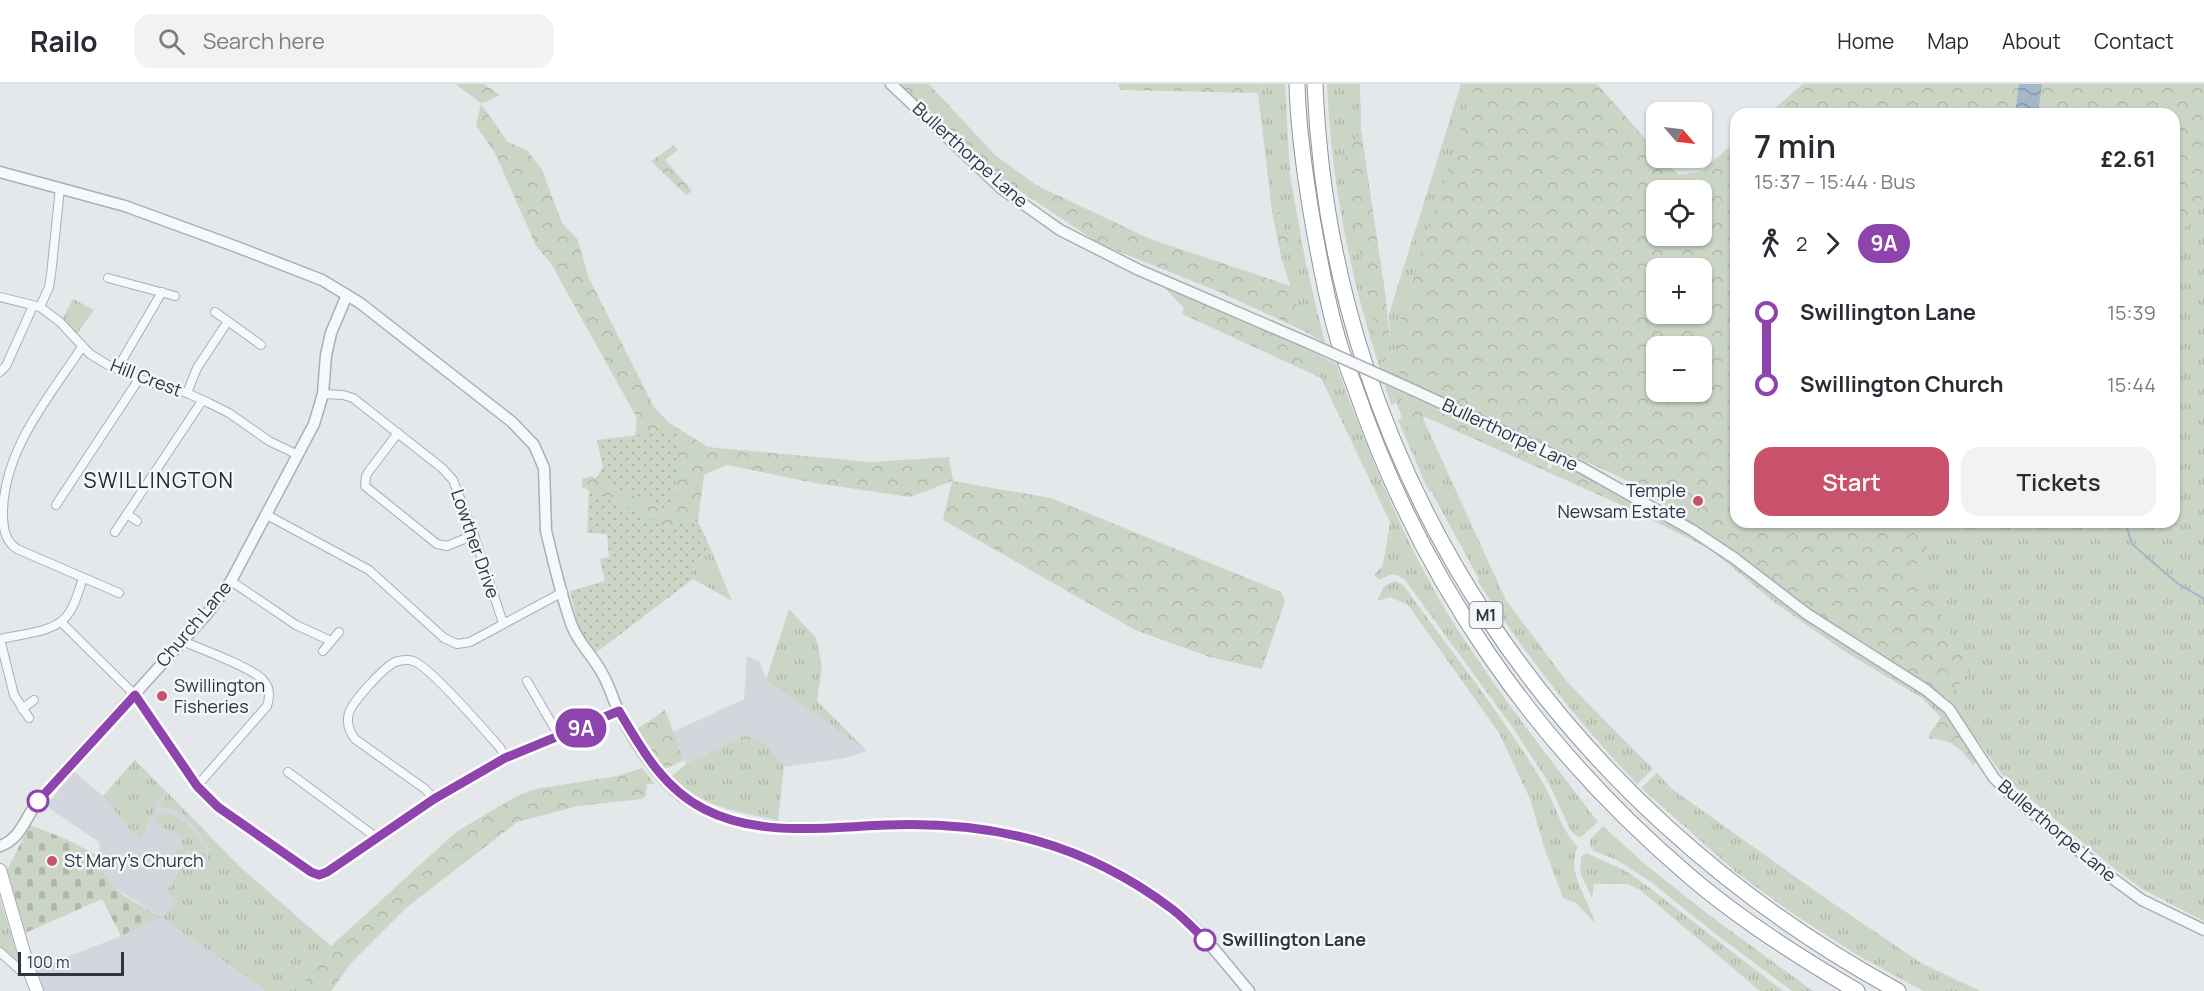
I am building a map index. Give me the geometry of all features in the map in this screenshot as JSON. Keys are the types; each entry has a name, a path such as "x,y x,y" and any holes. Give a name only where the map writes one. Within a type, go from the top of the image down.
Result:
{"highway":[{"name":"M1","path":"1297,84 1305,176 1318,255 1336,333 1373,440 1439,579 1501,673 1536,719 1574,764 1626,818 1726,906 1791,952 1857,991"},
{"name":"M1","path":"1314,84 1325,194 1338,268 1362,356 1385,424 1412,484 1447,552 1475,599 1508,647 1584,744 1658,821 1715,870 1815,943 1898,991"}],"main road":[{"path":"0,870 37,991"}],"street":[{"name":"Bullerthorpe Lane","path":"891,84 1002,189 1060,230 1139,270 1411,389 1582,468 1683,524 1734,558 1806,614 1926,690 1949,709 1994,778 2012,796 2142,900 2204,930"},
{"path":"0,172 125,207 322,280 347,295 429,355 512,422 534,445 541,457 546,479 544,514 546,531 577,636 600,669 619,711 651,763 664,780 683,797 727,818 751,824 790,828 889,825 973,828 1017,834 1048,843 1092,861 1133,882 1174,910 1208,944 1249,991"},
{"path":"0,372 6,366 49,287 60,188"},
{"path":"108,278 175,296"},
{"path":"117,369 162,292"},
{"name":"Church Lane","path":"0,846 9,843 19,834 38,801 219,600 231,581 314,424 323,394 326,355 347,295"},
{"name":"Hill Crest","path":"0,297 37,307 60,322 82,347 98,359 139,379 187,393 229,413 263,437 298,455"},
{"path":"215,312 261,345"},
{"path":"187,393 197,368 228,321"},
{"path":"82,347 21,441 6,485 3,521 7,538 11,544 25,553 119,593"},
{"path":"56,505 139,379"},
{"name":"Lowther Drive","path":"323,394 353,398 448,473 457,487 502,623"},
{"path":"115,532 202,401"},
{"path":"398,433 369,471 365,486 437,544 447,546 474,535"},
{"path":"69,485 78,491"},
{"path":"127,514 137,521"},
{"path":"267,515 369,570 450,642 464,644 470,642 563,592"},
{"path":"29,718 14,695 0,639 52,627 61,622 70,611 83,578"},
{"path":"231,581 296,625 331,641"},
{"path":"61,622 135,695 197,786 218,807 315,874 327,872 434,799 505,758 619,711"},
{"path":"323,651 339,632"},
{"path":"182,641 255,673 265,682 269,693 267,706 197,786"},
{"path":"434,799 425,789 355,739 348,727 349,712 356,702 385,669 397,661 412,660 429,671 501,749 505,758"},
{"path":"527,681 559,736"},
{"path":"22,709 33,700"},
{"path":"288,772 377,838"},
{"path":"0,952 21,971 29,970"}],"shaded area":[{"path":"747,656 759,661 767,680 867,751 845,758 784,767 765,743 745,735 686,764 673,732 744,699"},
{"path":"135,760 241,868 331,946 298,991 44,991 36,969 121,936 160,917 112,886 105,878 101,867 99,842 46,806 74,771 103,796"}],"green space":[{"path":"455,84 484,84 500,95 481,104 508,142 527,150 542,170 562,223 578,240 588,276 654,407 668,422 708,447 870,462 949,457 953,481 1051,498 1281,592 1285,601 1262,669 1210,657 1135,630 943,520 952,481 910,497 815,483 727,465 704,475 698,521 682,522 671,529 582,487 582,479 591,476 664,509 671,510 674,504 679,431 635,436 637,418 550,262 536,246 495,153 476,126 481,103"},
{"path":"899,84 929,84 995,155 1036,185 1150,239 1291,286 1304,331 1217,291 1100,244 1005,181"},
{"path":"1118,84 1261,84 1258,93 1120,90"},
{"path":"1261,84 1285,84 1290,175 1306,264 1325,343 1304,331 1281,256 1290,254 1289,240 1283,231 1284,211 1272,212 1258,93"},
{"name":"Temple Newsam Estate","path":"1327,84 1360,84 1361,130 1390,344 1389,314 1461,84 1597,84 1646,140 1646,168 1671,168 1678,175 1701,172 1706,168 1712,168 1712,162 1730,146 1730,528 2180,528 2180,108 1775,108 1803,84 2204,84 2204,921 2142,889 2010,782 2001,773 1947,698 1817,616 1715,538 1629,481 1380,369 1351,264 1338,193"},
{"path":"1475,84 1597,84 1646,140 1646,168 1671,168 1678,175 1701,172 1706,168 1712,168 1712,162 1730,146 1730,528 1940,528 1916,564 1970,670 1948,698 1817,616 1715,538 1629,481 1400,378 1398,327"},
{"path":"1803,84 2204,84 2204,199 2180,235 2180,108 1775,108"},
{"path":"1361,130 1386,299 1390,344 1385,362 1381,362 1355,228 1345,157"},
{"path":"674,145 678,150 665,160 692,191 686,195 651,161"},
{"path":"1284,211 1283,231 1289,240 1290,254 1281,256 1272,212"},
{"path":"1158,281 1314,353 1306,371 1182,314 1184,308"},
{"path":"73,299 94,310 77,334 63,318"},
{"path":"1314,353 1336,364 1390,500 1439,599 1474,655 1598,822 1581,837 1571,831 1547,780 1513,728 1405,580 1392,575 1380,580 1374,575 1383,565 1390,522 1321,378 1306,371"},
{"path":"1385,385 1408,395 1409,393 1549,455 1550,461 1547,467 1484,431 1413,397 1408,404 1393,395 1396,403 1391,404"},
{"path":"1393,394 1408,403 1412,397 1484,431 1550,469 1554,462 1630,503 1628,508 1423,416 1425,423 1407,431"},
{"path":"1402,418 1407,431 1425,423 1506,600 1568,683 1653,769 1637,784 1552,686 1513,634 1477,580 1479,579 1431,491 1429,492 1398,420"},
{"path":"680,430 674,504 671,510 596,479 603,467 597,440"},
{"path":"1559,460 1702,541 1704,546 1628,508 1630,503 1554,462"},
{"path":"589,488 671,529 682,522 698,521 712,552 694,562 693,579 593,655 579,630 570,591 605,581 600,559 609,557 607,534 587,533"},
{"path":"1710,549 1925,693 1945,711 1941,717 1922,698 1844,651 1778,605"},
{"path":"712,552 732,601 693,579 694,562"},
{"path":"1395,581 1403,585 1481,690 1543,783 1563,825 1578,847 1574,866 1576,876 1595,923 1576,903 1563,898 1545,850 1530,799 1499,733 1408,605 1390,597 1377,601 1384,586"},
{"path":"789,609 816,638 822,666 817,701 867,751 766,680"},
{"path":"665,710 684,760 665,769 661,768 636,730"},
{"path":"1945,711 1979,760 1973,765 1949,742 1929,739 1930,733"},
{"path":"745,735 765,743 784,767 778,820 735,811 707,802 682,787 671,777 686,764"},
{"path":"135,760 165,791 141,838 133,833 103,796"},
{"path":"642,768 655,784 647,784 646,795 642,799 578,806 517,822 406,908 352,962 331,991 298,991 331,946 456,832 515,797 535,789 618,776"},
{"path":"1657,773 1672,789 1921,963 1980,991 1923,991 1857,955 1792,913 1737,873 1641,788"},
{"path":"167,792 241,868 331,946 298,991 267,991 161,917 172,909 177,900 166,893 191,851 187,849 182,857 175,854 178,848 181,850 183,847 180,844 183,838 155,823 160,813 171,813 184,823 185,821 206,847 205,861 208,857 208,846 182,814 168,808 159,808"},
{"path":"30,825 66,839 100,857 102,868 113,886 131,900 161,917 121,936 102,899 23,934 6,872"},
{"path":"1603,826 1646,865 1709,915 1813,991 1792,991 1651,882 1617,860 1594,851 1590,846 1590,840"},
{"path":"1586,853 1638,879 1783,991 1760,991 1640,890 1628,884 1594,884 1592,898 1580,872 1581,857"},
{"path":"0,899 21,967 0,948"}],"water":[{"path":"2019,84 2042,84 2039,108 2016,108"}],"waterway":[{"path":"2127,528 2132,544 2177,583 2204,599"}],"bus line":[{"name":"9A","path":"38,801 135,695 197,786 218,807 311,872 319,875 324,874 434,799 505,758 619,711 664,780 683,797 705,810 751,824 790,828 933,826 973,828 1017,834 1048,843 1092,861 1133,882 1174,910 1205,940"}],"place":[{"name":"Temple Newsam Estate","path":"1698,501"},
{"name":"Swillington Fisheries","path":"162,696"},
{"name":"St Mary's Church","path":"52,861"},
{"name":"Swillington Lane","path":"1205,940"}],"district":[{"name":"SWILLINGTON","path":"159,481"}]}
